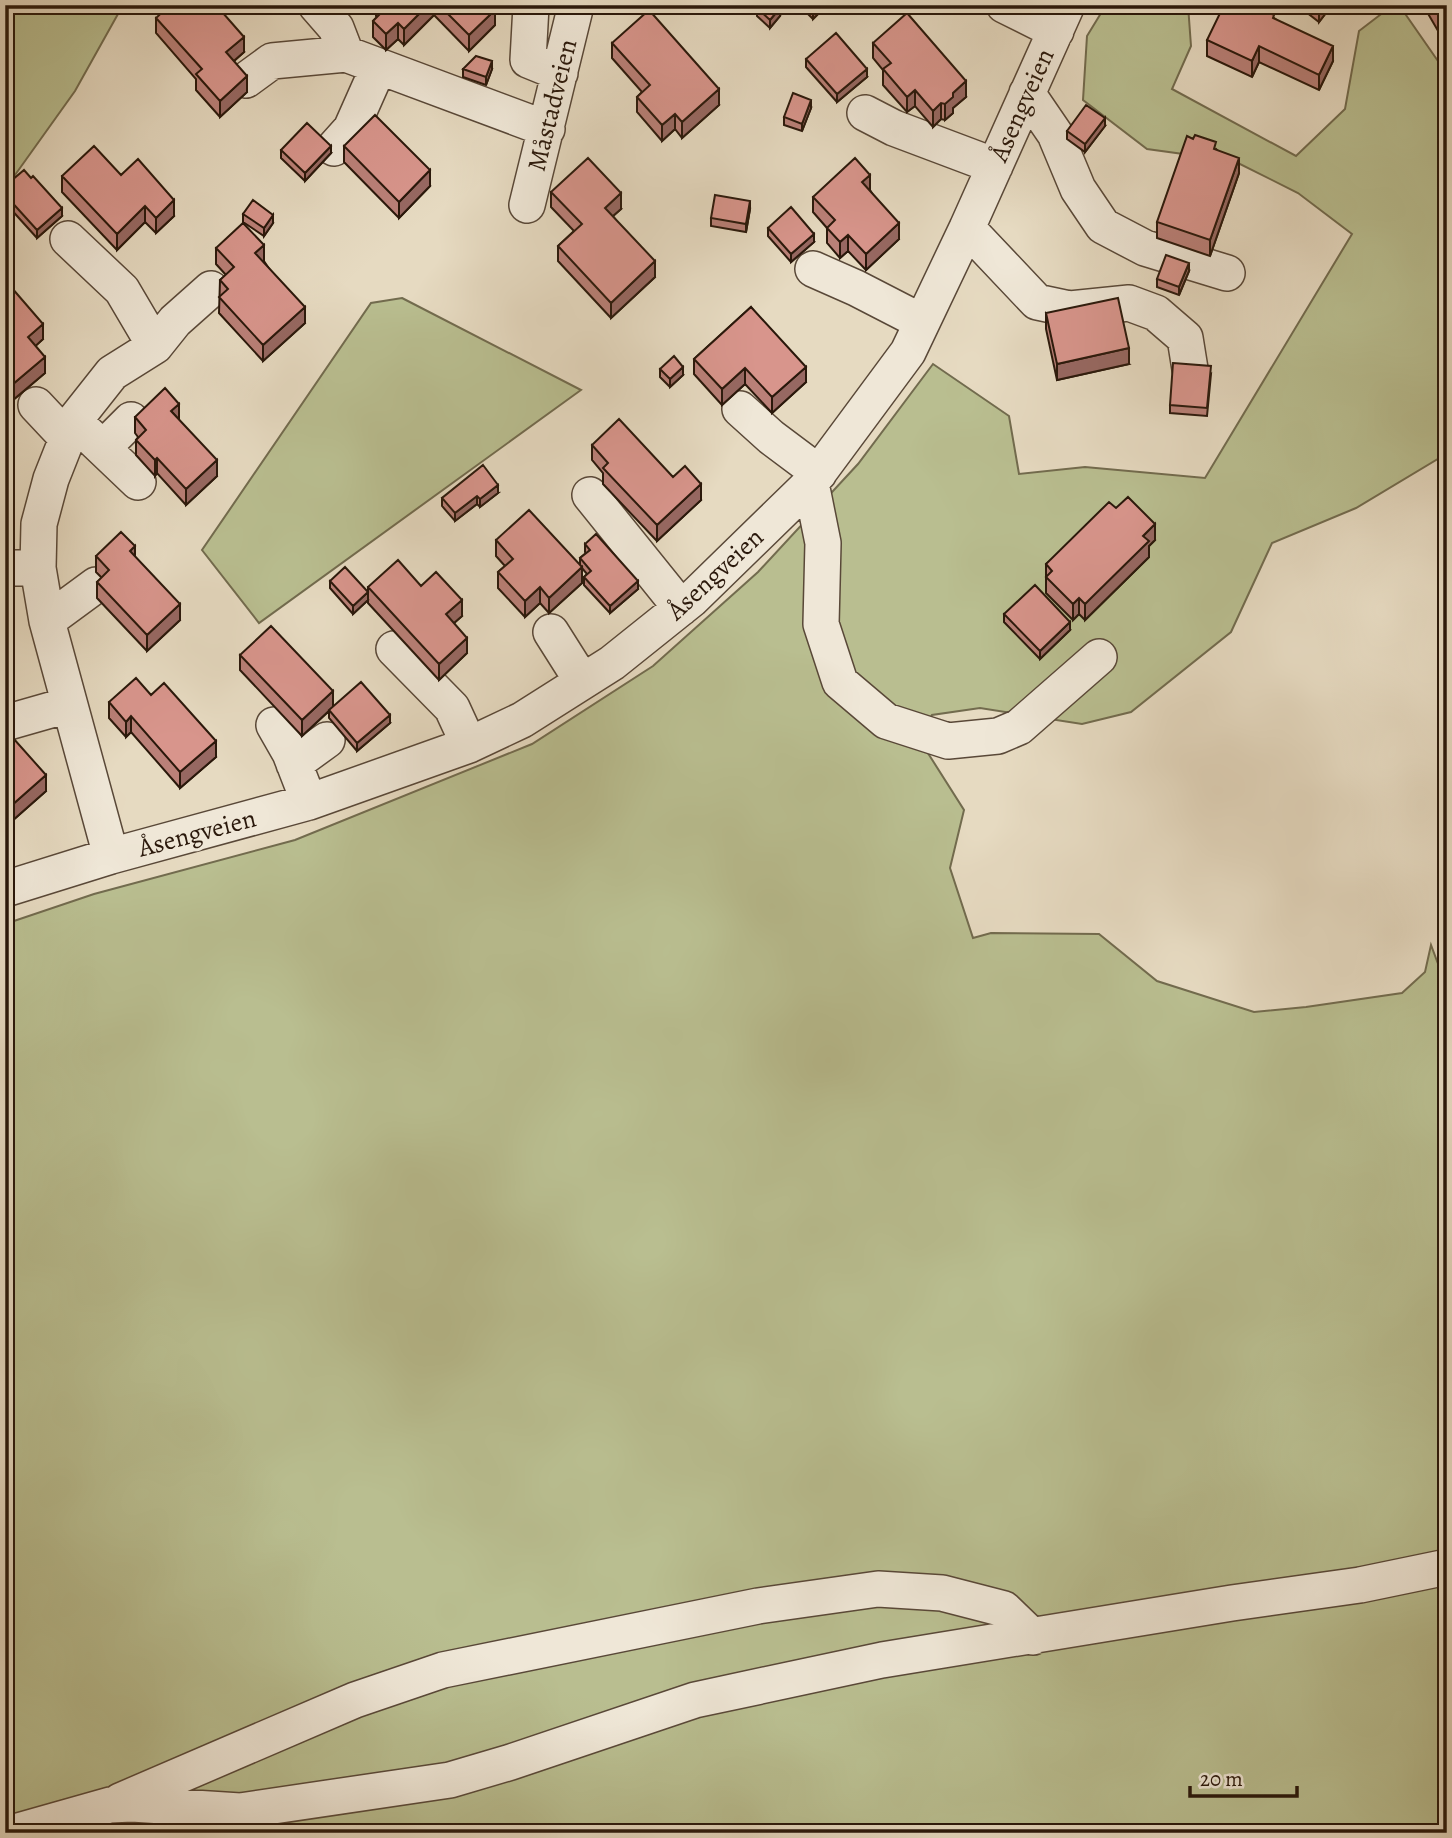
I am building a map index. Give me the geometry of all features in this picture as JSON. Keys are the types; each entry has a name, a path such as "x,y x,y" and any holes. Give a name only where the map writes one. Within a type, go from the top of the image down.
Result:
{"street":[{"path":"316,5 337,29 346,54"},
{"name":"Måstadveien","path":"527,205 576,5"},
{"path":"1004,5 1061,18"},
{"path":"531,6 528,60 560,73"},
{"name":"Åsengveien","path":"5,889 111,856 309,802 469,745 522,720 612,663 681,608 815,478 908,352 1061,18"},
{"path":"246,80 272,61 346,54 547,129"},
{"path":"334,148 351,129 379,66"},
{"path":"1027,93 1055,134 1078,190 1103,226 1145,248 1227,273"},
{"path":"865,113 894,128 995,166"},
{"path":"967,228 1037,302 1070,309 1129,303 1156,313 1185,338 1190,369"},
{"path":"68,239 122,290 155,346"},
{"path":"813,269 922,322"},
{"name":"Åsengveien","path":"111,856 97,747 68,705 47,621 22,568 39,524 51,479 71,429 112,373 155,346 175,321 211,289"},
{"path":"36,405 103,448 138,482"},
{"path":"740,410 815,478 823,543 821,624 840,682 886,721 948,741 998,736 1019,727 1099,656"},
{"path":"103,448 131,420"},
{"path":"590,495 681,608"},
{"path":"47,621 96,585"},
{"path":"551,632 582,681"},
{"path":"394,649 452,708 469,745"},
{"path":"5,723 68,705"},
{"path":"274,725 309,802"},
{"path":"294,764 327,740"},
{"path":"110,1805 240,1811 450,1780 695,1700 881,1660 1360,1585 1447,1567"},
{"path":"11,1833 110,1805 355,1700 443,1670 758,1606 878,1589 942,1593 1004,1609 1033,1637"}],"green space":[{"path":"5,5 123,5 75,91 5,189"},
{"path":"1106,5 1188,5 1191,46 1172,89 1296,156 1345,109 1359,31 1393,5 1399,5 1447,74 1447,449 1441,457 1356,508 1272,543 1231,632 1131,712 1082,724 980,708 932,715 919,739 964,810 950,868 973,938 991,933 1099,934 1157,981 1254,1012 1402,993 1425,972 1431,945 1447,988 1447,1833 5,1833 5,924 94,894 295,840 532,744 653,666 758,572 858,464 933,364 1009,416 1019,474 1085,467 1205,478 1352,234 1298,193 1234,161 1147,149 1083,100 1087,36"},
{"path":"402,298 581,390 259,623 202,550 371,303"}],"building":[{"path":"170,5 216,5 244,37 226,52 247,76 220,101 196,74 202,69 156,18"},
{"path":"380,5 428,5 404,29 398,23 386,34 373,21 384,10"},
{"path":"439,5 491,5 495,10 469,35"},
{"path":"759,5 777,5 780,8 770,20 757,8"},
{"path":"1224,5 1253,5 1274,15 1273,18 1333,46 1319,75 1259,46 1252,61 1207,40"},
{"path":"1308,5 1326,5 1319,14"},
{"path":"1433,5 1447,5 1447,17 1441,20"},
{"path":"649,10 719,89 682,122 675,114 662,125 637,97 650,85 612,43"},
{"path":"907,13 966,81 953,93 953,97 933,111 915,90 907,97 883,69 891,63 873,43"},
{"path":"836,33 867,69 837,94 806,59"},
{"path":"476,56 492,61 486,77 463,69"},
{"path":"793,93 811,100 802,124 784,117"},
{"path":"1086,105 1105,118 1085,144 1067,131"},
{"path":"375,115 430,170 399,202 344,146"},
{"path":"307,123 331,146 305,173 281,150"},
{"path":"1195,135 1216,142 1214,149 1239,158 1210,240 1157,222 1187,136 1193,139"},
{"path":"94,146 121,175 138,159 174,200 156,218 145,206 117,234 62,176"},
{"path":"588,158 621,193 605,208 655,261 611,303 558,246 582,224 551,192"},
{"path":"855,158 870,175 862,182 899,223 866,254 848,235 840,242 827,228 835,220 813,197"},
{"path":"24,170 31,178 33,176 62,208 37,230 8,198 10,197 5,191 5,186"},
{"path":"715,195 750,201 746,224 711,218"},
{"path":"253,200 273,215 264,228 243,214"},
{"path":"791,207 814,234 791,254 768,228"},
{"path":"243,223 264,245 255,253 305,307 263,345 219,297 228,289 220,280 234,267 216,248"},
{"path":"1166,255 1189,263 1179,287 1157,279"},
{"path":"5,280 43,324 28,337 45,357 13,384 5,375"},
{"path":"1118,298 1129,348 1057,364 1046,313"},
{"path":"751,307 806,367 772,397 745,368 722,389 694,359"},
{"path":"674,356 683,367 670,379 660,369"},
{"path":"1173,363 1211,366 1207,408 1170,405"},
{"path":"165,388 179,404 171,411 217,460 186,489 136,440 146,430 135,417"},
{"path":"619,419 673,477 685,466 701,484 657,525 603,468 608,463 592,445"},
{"path":"483,465 498,485 480,499 477,496 455,513 442,498"},
{"path":"1128,497 1155,524 1143,536 1149,541 1085,604 1079,598 1073,604 1046,577 1052,571 1046,564 1109,502 1116,508"},
{"path":"529,510 582,567 549,598 540,587 525,601 498,572 513,559 496,540"},
{"path":"121,532 135,546 130,551 180,604 147,635 97,582 109,570 96,556"},
{"path":"596,534 638,581 610,606 584,577 591,571 580,558 590,550 585,544"},
{"path":"398,560 421,586 436,572 462,600 446,614 467,638 439,664 368,587"},
{"path":"345,567 368,592 353,606 330,581"},
{"path":"1035,585 1070,622 1040,651 1004,614"},
{"path":"271,626 333,691 302,720 240,655"},
{"path":"136,678 151,695 164,683 216,741 180,772 131,716 126,722 109,702"},
{"path":"361,682 390,715 357,743 329,710"},
{"path":"5,729 46,775 12,805 5,797"}]}
